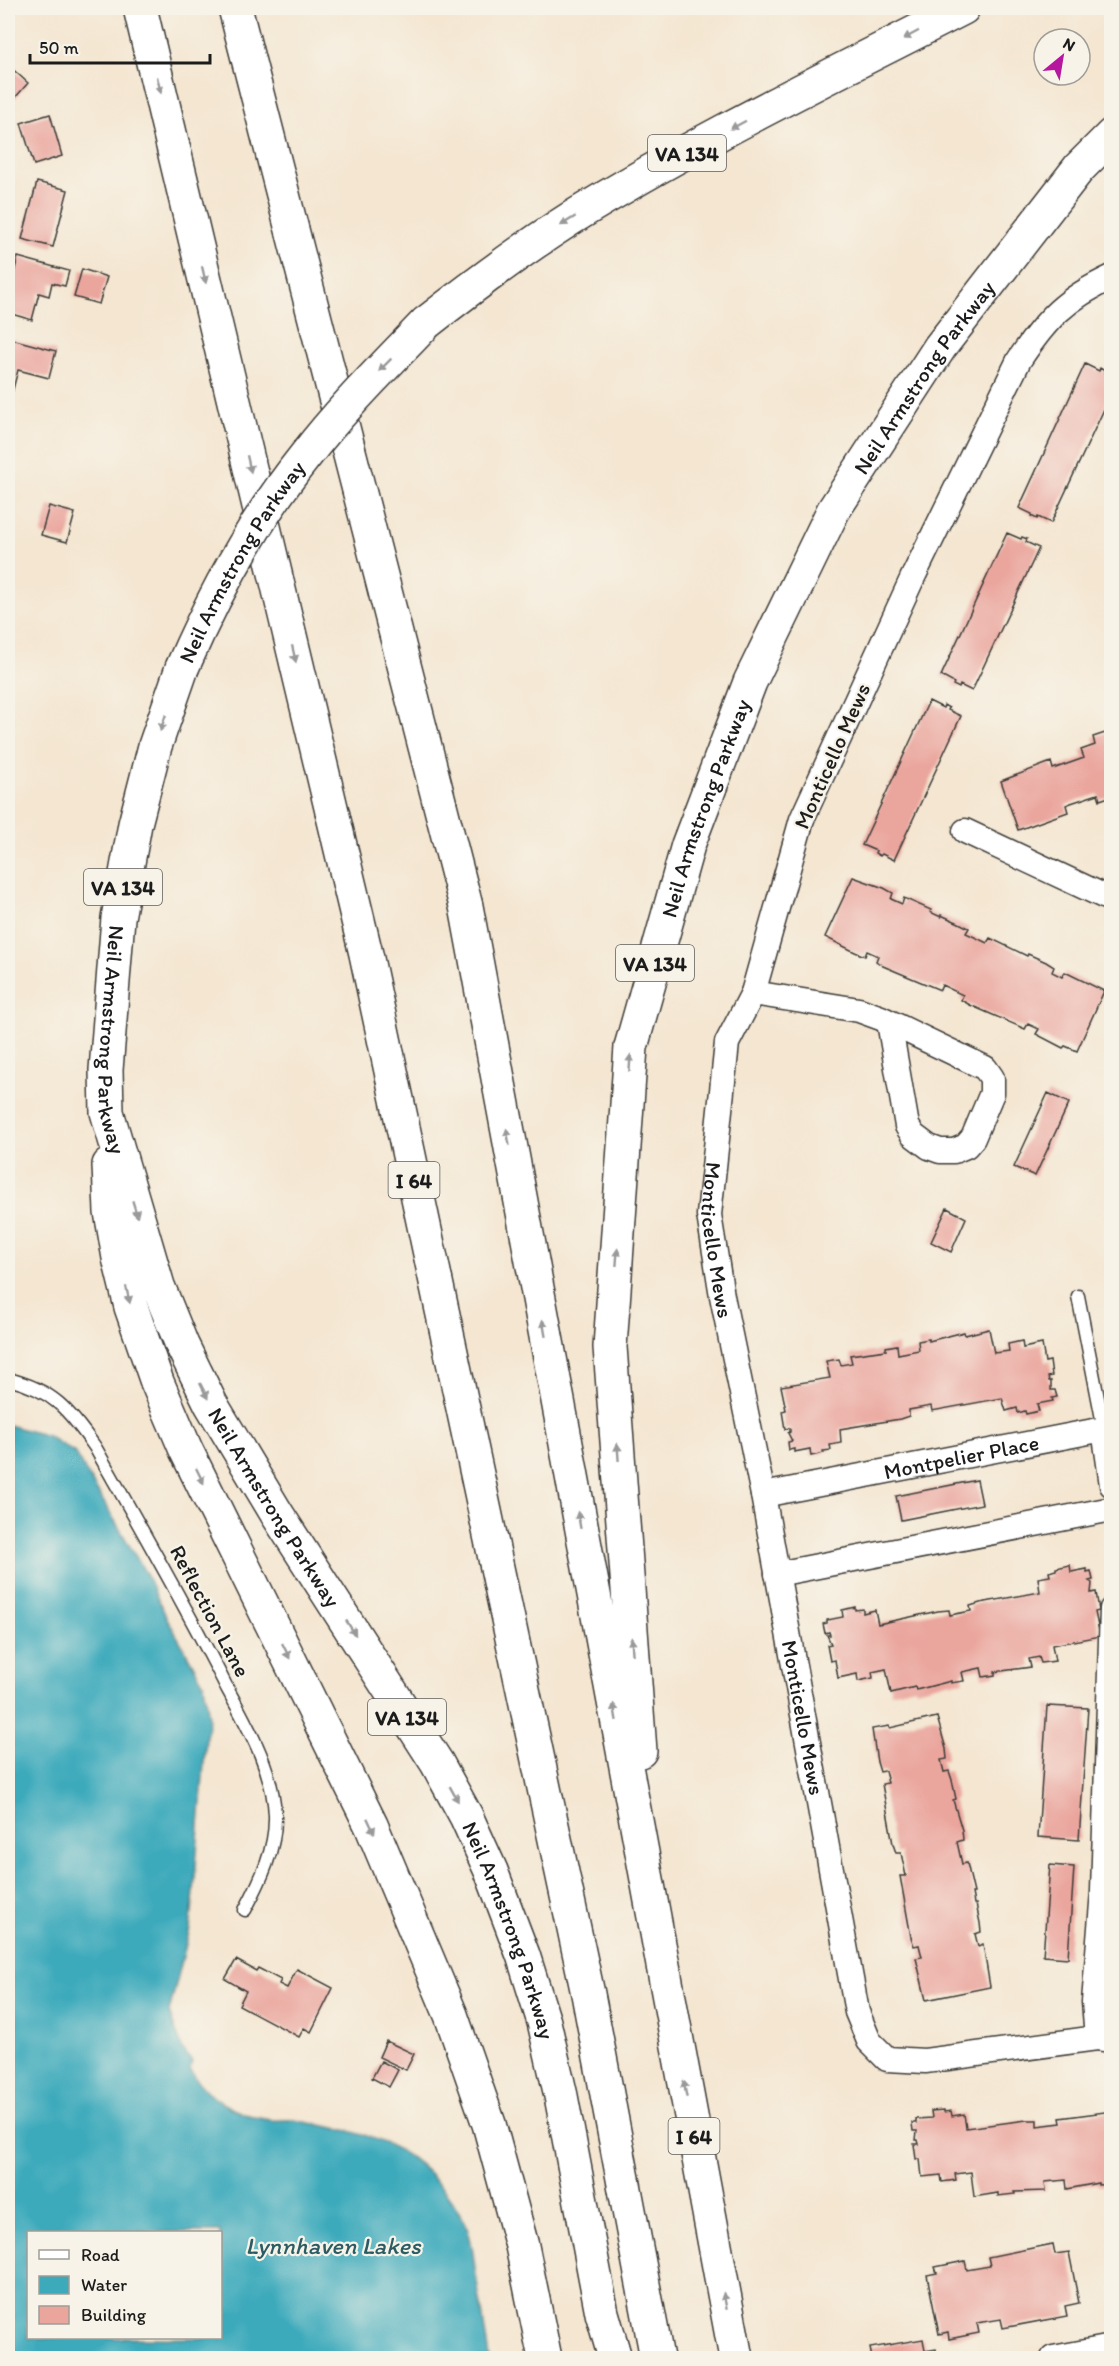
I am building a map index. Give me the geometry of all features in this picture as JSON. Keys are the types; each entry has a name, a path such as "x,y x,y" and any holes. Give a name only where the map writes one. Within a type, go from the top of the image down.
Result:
{"highway":[{"name":"I 64","path":"140,8 366,954 588,1994 657,2358"},
{"name":"I 64","path":"235,8 466,906 736,2358"},
{"name":"Neil Armstrong Parkway","path":"615,2358 602,2313 561,2096 544,2022 523,1955 491,1871 466,1816 437,1763 277,1514 211,1404 182,1345 158,1286 107,1113 106,1070 118,918 135,824 155,746 182,668 203,620 231,566 279,490 361,389 426,323 480,281 571,219 697,147 963,8"},
{"name":"Neil Armstrong Parkway","path":"652,1914 610,1347 631,1047 688,844 750,682 833,511 940,347 1079,168 1112,135"},
{"path":"107,1113 111,1212 117,1247 131,1307 153,1371 186,1450 371,1825 451,2015 489,2124 522,2246 545,2358"}],"street":[{"name":"Monticello Mews","path":"1104,2039 925,2061 887,2059 869,2041 858,2012 763,1495 722,1296 708,1215 726,1043 753,993 802,819 907,590 1019,360 1038,332 1057,310 1083,291 1112,277"},
{"path":"965,831 1112,900"},
{"path":"753,993 859,1010 889,1022 985,1068 992,1078 992,1093 973,1138 966,1146 954,1151 939,1151 921,1142 907,1126 889,1022"},
{"path":"1104,1430 1112,1485"},
{"name":"Montpelier Place","path":"763,1495 1104,1430"},
{"path":"777,1574 1112,1509"},
{"path":"1104,2039 1094,2002 1103,1891 1112,1609"},
{"path":"1053,2358 1112,2347"}],"lane":[{"path":"1078,1296 1104,1430"},
{"name":"Reflection Lane","path":"8,1379 45,1392 64,1408 85,1433 201,1636 259,1751 271,1786 275,1816 271,1849 266,1866 245,1910"}],"water":[{"name":"Lynnhaven Lakes","path":"8,1425 48,1436 75,1453 145,1572 167,1618 204,1684 209,1718 193,1903 190,1928 169,2012 182,2048 192,2061 190,2068 196,2079 213,2097 234,2110 258,2118 293,2120 347,2130 387,2144 420,2165 447,2194 467,2228 473,2252 489,2358 8,2358"}],"building":[{"path":"8,65 28,83 8,106"},
{"path":"50,114 62,156 34,165 21,123"},
{"path":"37,182 68,190 53,247 22,239"},
{"path":"18,257 69,271 65,286 52,283 49,296 39,293 32,320 8,313 8,296"},
{"path":"82,269 107,277 99,304 74,297"},
{"path":"8,338 56,351 49,378 18,370 10,401 8,400"},
{"path":"1085,364 1099,371 1100,368 1112,377 1112,392 1051,523 1038,517 1037,519 1019,508"},
{"path":"49,506 75,513 67,542 41,535"},
{"path":"1007,533 1027,539 1026,542 1039,548 972,691 960,685 959,688 941,676"},
{"path":"1112,568 1112,599 1111,599 1105,582"},
{"path":"929,701 943,708 944,705 949,708 948,710 961,716 894,860 882,854 880,856 875,853 876,851 862,845"},
{"path":"1111,731 1112,796 1100,800 1098,794 1071,803 1066,805 1068,812 1018,830 1001,781 1051,762 1053,769 1084,758 1081,750 1095,745 1093,737"},
{"path":"853,877 884,888 893,893 891,899 902,904 904,898 941,917 941,915 959,923 969,928 966,933 987,943 990,938 1027,956 1028,954 1046,962 1054,967 1052,972 1062,977 1065,972 1104,991 1077,1051 1065,1046 1063,1048 1036,1034 1039,1029 1028,1024 1025,1029 970,1005 961,1000 963,995 942,985 940,990 883,966 876,961 878,956 867,951 865,956 825,937"},
{"path":"1048,1093 1069,1103 1035,1176 1014,1167"},
{"path":"947,1208 966,1218 951,1252 931,1242"},
{"path":"989,1329 994,1353 1009,1351 1008,1344 1022,1341 1023,1348 1042,1344 1045,1362 1050,1361 1052,1376 1048,1377 1051,1381 1051,1390 1055,1390 1057,1397 1052,1398 1053,1401 1037,1404 1039,1411 1026,1414 1025,1411 1018,1413 1017,1408 1006,1411 1002,1398 932,1411 931,1406 909,1410 909,1416 900,1419 840,1429 841,1443 830,1445 831,1450 823,1451 824,1453 811,1456 810,1449 794,1452 794,1449 789,1450 788,1442 792,1441 788,1433 790,1428 785,1429 782,1411 786,1410 781,1386 830,1378 826,1361 839,1359 841,1365 852,1363 850,1355 886,1350 886,1347 897,1345 898,1354 919,1350 918,1341 929,1339 929,1341 964,1332 965,1335"},
{"path":"977,1480 982,1504 901,1520 896,1496"},
{"path":"1070,1565 1071,1572 1087,1569 1087,1572 1091,1571 1093,1580 1089,1581 1092,1583 1091,1593 1096,1592 1099,1611 1095,1612 1100,1636 1052,1645 1055,1661 1041,1663 1039,1657 1029,1659 1031,1667 995,1672 995,1675 983,1677 981,1668 962,1672 964,1681 951,1683 951,1681 916,1690 915,1687 891,1693 886,1669 872,1672 873,1678 858,1681 857,1674 838,1678 835,1660 830,1661 827,1645 831,1644 827,1635 830,1635 829,1632 825,1633 823,1624 827,1623 827,1620 843,1617 842,1610 855,1607 855,1610 863,1609 863,1613 875,1610 878,1624 938,1611 949,1610 950,1615 971,1611 970,1606 980,1603 1040,1592 1038,1578 1050,1576 1049,1572 1056,1568"},
{"path":"1047,1706 1088,1708 1079,1840 1038,1837"},
{"path":"937,1717 947,1759 941,1760 944,1772 949,1771 952,1780 956,1799 953,1800 962,1830 963,1840 957,1842 962,1864 967,1863 974,1893 972,1893 974,1904 976,1904 980,1923 981,1932 975,1934 978,1946 983,1944 990,1987 926,2000 916,1958 922,1957 919,1945 914,1946 911,1937 900,1876 906,1876 901,1853 896,1853 893,1844 882,1784 888,1783 885,1771 880,1772 877,1762 872,1729 889,1726 890,1728"},
{"path":"1050,1865 1074,1867 1068,1958 1043,1956"},
{"path":"236,1960 256,1971 258,1968 281,1980 279,1984 287,1988 297,1969 333,1988 311,2032 304,2028 299,2037 239,2005 246,1991 225,1979"},
{"path":"386,2041 414,2054 406,2070 379,2057"},
{"path":"381,2061 398,2070 389,2087 372,2078"},
{"path":"944,2110 944,2112 951,2111 952,2116 964,2114 966,2128 1027,2120 1037,2120 1037,2126 1061,2123 1060,2118 1112,2111 1112,2184 1098,2185 1098,2183 1067,2189 1066,2180 1045,2182 1046,2191 1014,2192 1015,2194 998,2196 998,2193 974,2197 971,2172 955,2174 956,2180 942,2182 941,2175 922,2177 920,2159 916,2159 914,2144 919,2144 916,2140 917,2131 913,2131 912,2123 916,2123 916,2119 932,2118 931,2111"},
{"path":"1053,2244 1055,2254 1069,2252 1079,2303 1065,2306 1067,2316 1003,2328 1001,2319 977,2323 979,2333 949,2339 948,2332 939,2334 927,2275 937,2273 935,2267 965,2261 967,2270 990,2266 988,2257"},
{"path":"923,2339 925,2351 936,2349 938,2358 872,2358 870,2348"}]}
